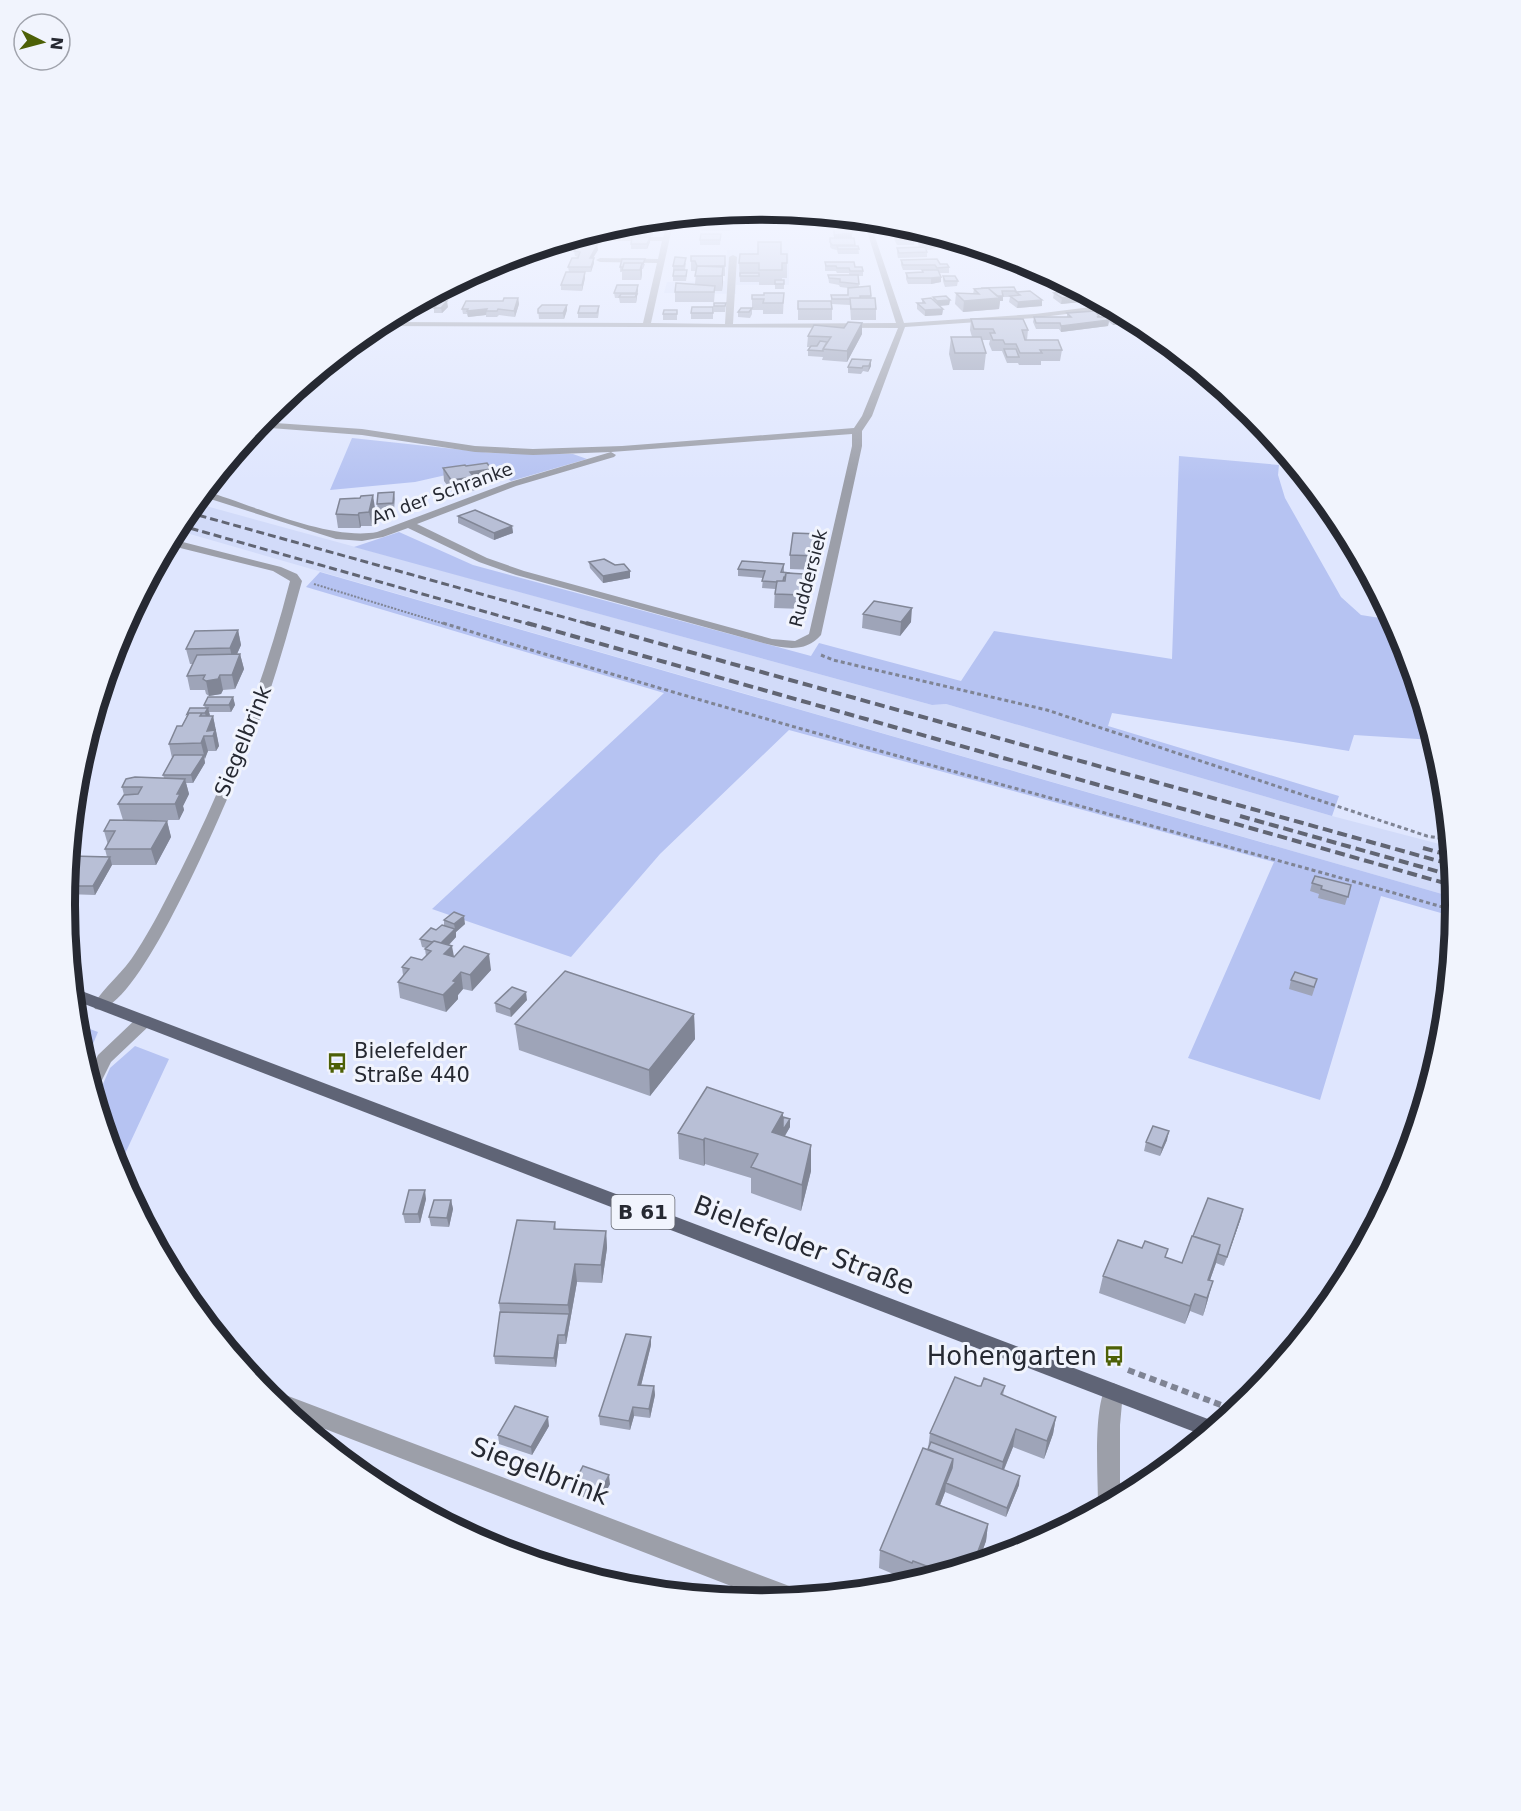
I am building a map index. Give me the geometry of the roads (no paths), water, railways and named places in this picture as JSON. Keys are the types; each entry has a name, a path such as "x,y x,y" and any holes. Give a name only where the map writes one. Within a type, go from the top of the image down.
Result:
{"main road":[{"name":"Bielefelder Straße","path":"81,997 1205,1427"}],"street":[{"path":"646,326 649,313"},
{"path":"729,326 730,313"},
{"path":"897,313 902,326"},
{"path":"399,324 902,326 1050,313"},
{"name":"Ruddersiek","path":"409,524 483,560 520,573 771,642 802,645 815,635 839,535 857,446 857,431 867,416 902,326"},
{"name":"An der Schranke","path":"271,426 362,432 501,451 622,449 857,431"},
{"name":"An der Schranke","path":"212,496 343,537 362,538 409,524 513,484 615,454 622,449"},
{"name":"Siegelbrink","path":"100,1005 118,989 150,944 193,862 249,733 281,641 296,581 293,576 277,569 179,544"},
{"path":"96,1075 104,1059 144,1021"},
{"path":"1109,1495 1109,1425 1113,1392"},
{"name":"Siegelbrink","path":"295,1408 773,1591"}],"railway":[{"path":"198,515 592,625"},
{"path":"189,528 532,625"},
{"path":"527,623 1446,883"},
{"path":"586,623 1445,863"},
{"path":"1240,816 1445,874"},
{"path":"1423,848 1444,854"}],"place":[{"name":"Bielefelder Straße 440","path":"337,1063"},
{"name":"Hohengarten","path":"1114,1356"}]}
